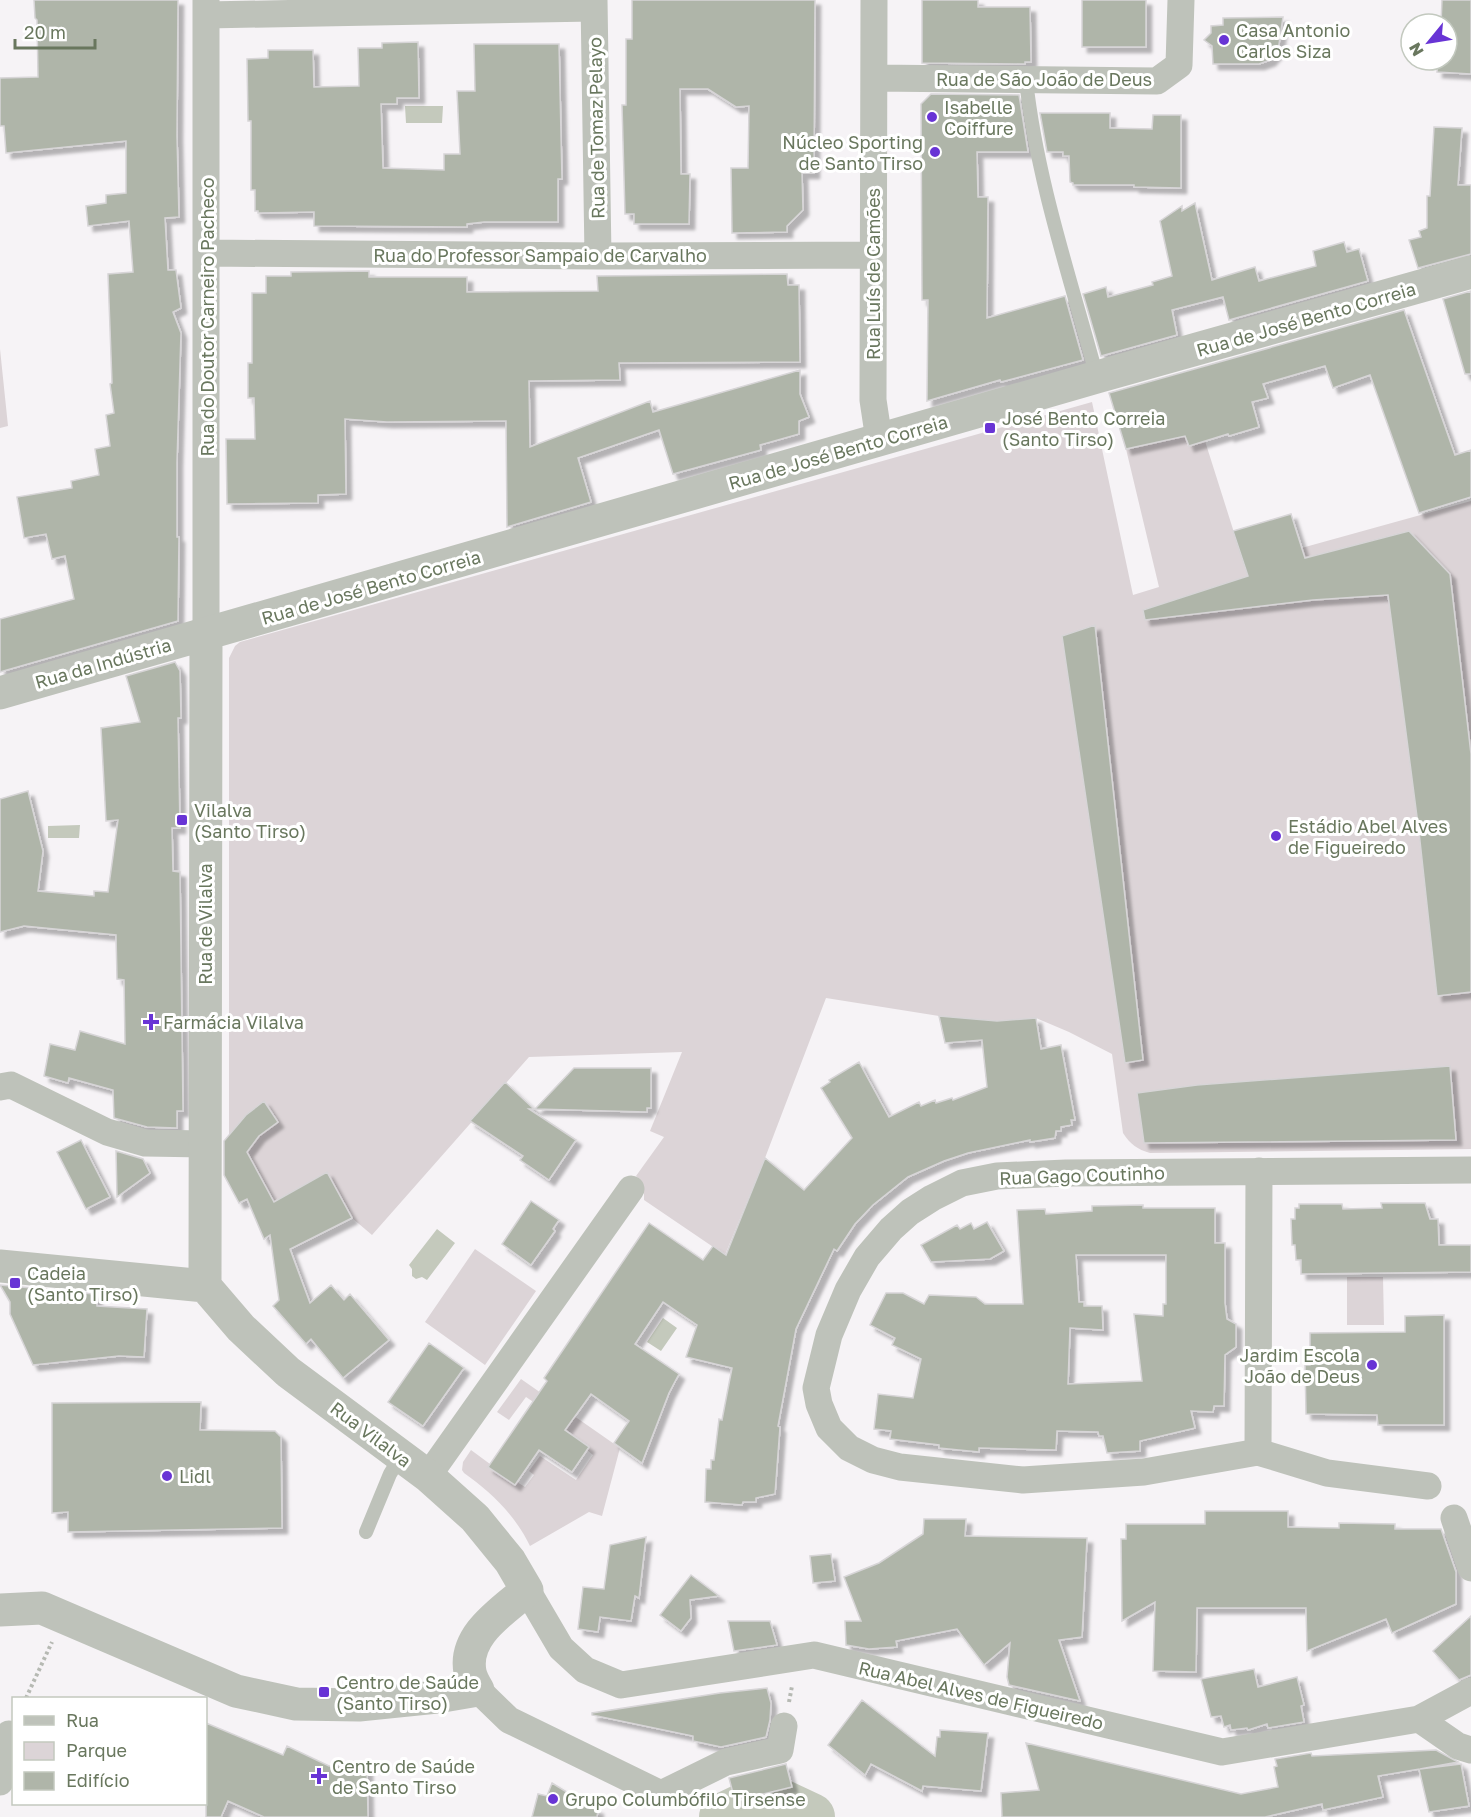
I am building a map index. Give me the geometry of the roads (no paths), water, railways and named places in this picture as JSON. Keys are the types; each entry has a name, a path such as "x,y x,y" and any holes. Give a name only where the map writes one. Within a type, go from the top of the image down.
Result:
{"street":[{"name":"Rua Luís de Camões","path":"874,0 873,400 879,440"},
{"name":"Rua de São João de Deus","path":"875,78 1158,81 1179,65 1181,0"},
{"path":"206,8 594,4"},
{"name":"Rua de Tomaz Pelayo","path":"594,4 597,256"},
{"name":"Rua do Doutor Carneiro Pacheco","path":"206,8 206,634"},
{"name":"Rua do Professor Sampaio de Carvalho","path":"207,253 597,256 873,255"},
{"name":"Rua de José Bento Correia","path":"206,634 1097,377 1471,273"},
{"name":"Rua da Indústria","path":"0,693 206,634"},
{"name":"Rua de Vilalva","path":"205,1286 206,634"},
{"path":"0,1087 11,1085 107,1132 145,1143 205,1144"},
{"name":"Rua Gago Coutinho","path":"1258,1452 1144,1472 1023,1480 900,1467 849,1448 829,1428 816,1388 829,1335 848,1290 867,1257 891,1229 910,1212 962,1183 997,1176 1066,1173 1471,1170"},
{"path":"1259,1171 1258,1452 1327,1473 1428,1486"},
{"path":"428,1476 631,1189"},
{"path":"0,1266 205,1286"},
{"name":"Rua Vilalva","path":"205,1286 241,1328 288,1372 428,1476 475,1518 510,1561 527,1590"},
{"path":"1454,1518 1471,1568"},
{"path":"527,1590 484,1627 470,1651 470,1673 478,1690 508,1720 662,1806 726,1762 780,1750 784,1726"},
{"name":"Rua Abel Alves de Figueiredo","path":"527,1590 561,1648 585,1670 621,1685 814,1655 1222,1752 1419,1719 1471,1691"},
{"path":"0,1610 42,1608 236,1691 296,1704 359,1705 437,1697 478,1690"},
{"path":"1419,1719 1458,1746 1471,1750"},
{"path":"0,1782 9,1734 12,1735"}],"lane":[{"path":"1026,80 1030,118 1050,203 1097,377"},
{"path":"366,1532 390,1474 401,1456"}],"waterway":[{"path":"723,1817 746,1806 779,1802 811,1817"}],"place":[{"name":"Casa Antonio Carlos Siza","path":"1224,40"},
{"name":"Isabelle Coiffure","path":"932,117"},
{"name":"Núcleo Sporting de Santo Tirso","path":"935,152"},
{"name":"José Bento Correia (Santo Tirso)","path":"990,428"},
{"name":"Vilalva (Santo Tirso)","path":"182,820"},
{"name":"Estádio Abel Alves de Figueiredo","path":"1276,836"},
{"name":"Farmácia Vilalva","path":"151,1022"},
{"name":"Cadeia (Santo Tirso)","path":"15,1283"},
{"name":"Jardim Escola João de Deus","path":"1372,1365"},
{"name":"Lidl","path":"167,1476"},
{"name":"Centro de Saúde (Santo Tirso)","path":"324,1692"},
{"name":"Centro de Saúde de Santo Tirso","path":"319,1776"},
{"name":"Grupo Columbófilo Tirsense","path":"553,1799"}]}
